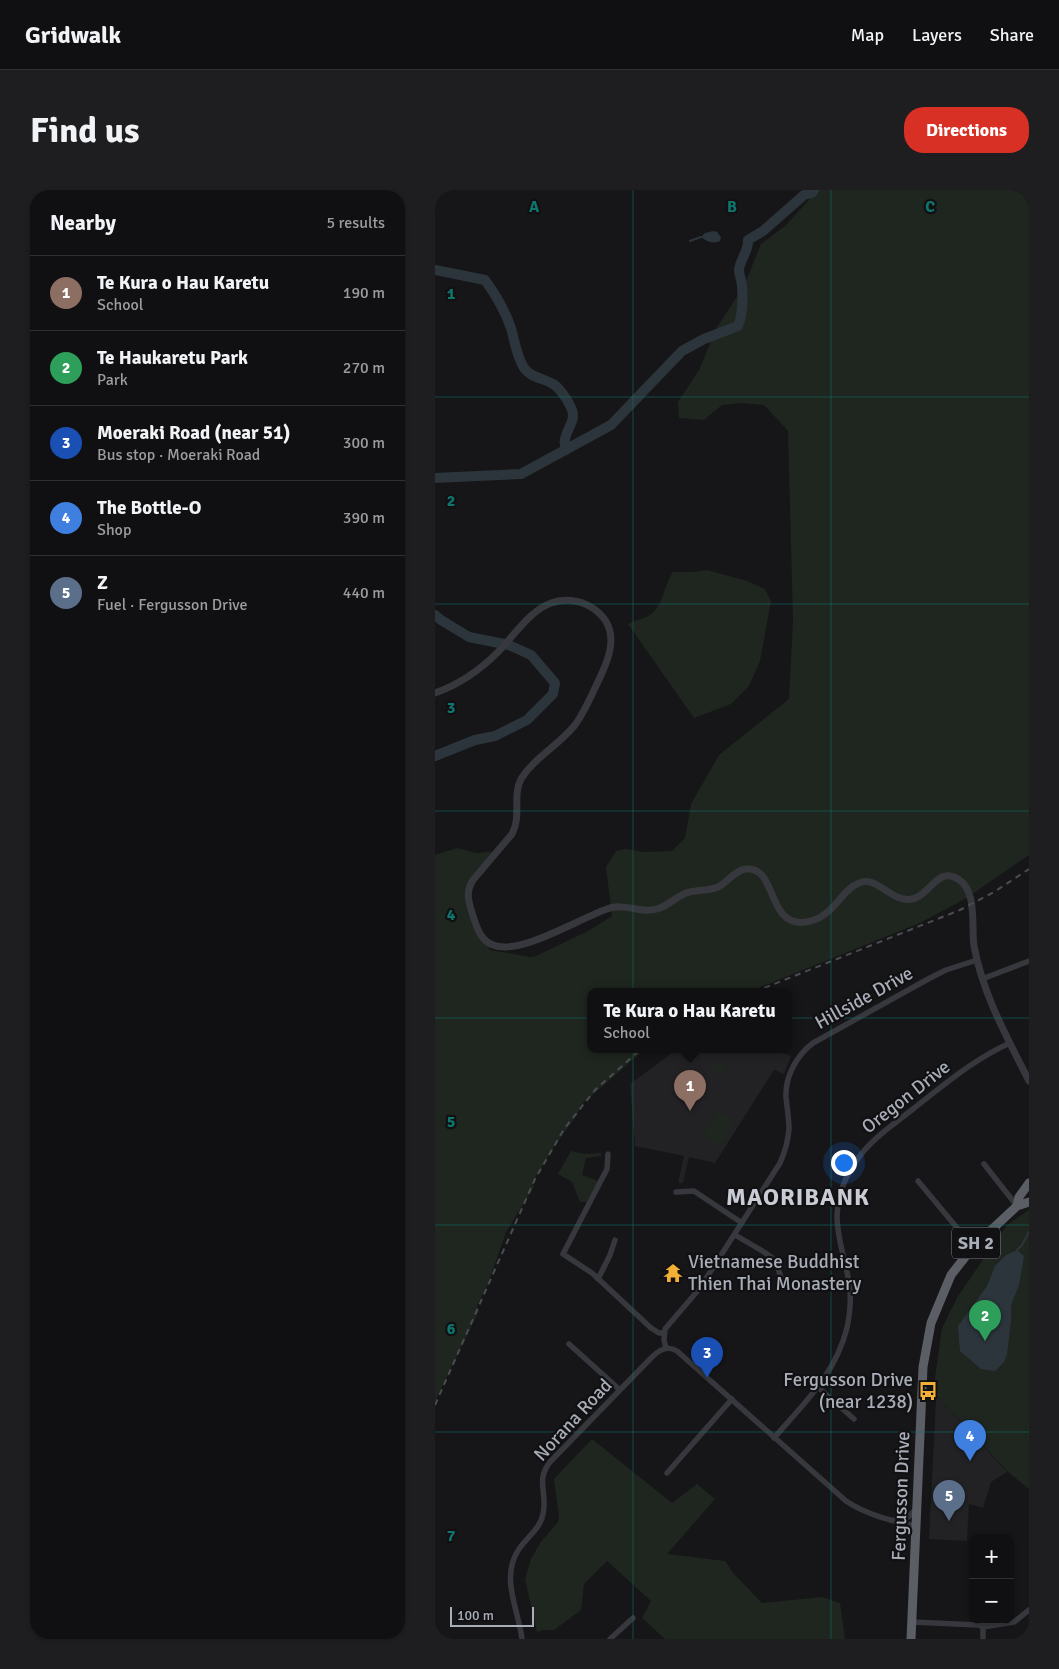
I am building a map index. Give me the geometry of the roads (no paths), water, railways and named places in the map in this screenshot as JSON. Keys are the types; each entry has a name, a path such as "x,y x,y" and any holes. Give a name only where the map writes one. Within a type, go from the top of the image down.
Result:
{"highway":[{"path":"1018,1202 1029,1183"},
{"name":"Fergusson Drive","path":"911,1639 923,1367 928,1335 936,1308 951,1275 973,1246 1029,1190"},
{"name":"Fergusson Drive","path":"1018,1202 1029,1202"}],"street":[{"path":"435,693 459,681 483,665 543,607 559,601 571,600 588,605 599,613 609,629 611,644 609,656 580,718 533,765 520,782 517,790 517,820 512,834 473,880 469,888 467,896 477,928 488,943 504,948 521,944 550,934 612,907 651,910 660,908 688,892 713,889 721,886 739,872 748,869 755,870 761,875 783,916 798,922 812,921 826,913 855,885 861,882 873,883 898,898 910,899 922,895 938,879 949,876 961,882 969,897 973,910 973,938 977,960 988,998 1029,1081"},
{"name":"Hillside Drive","path":"664,1333 668,1325 700,1288 776,1171 783,1157 789,1129 786,1097 787,1086 795,1063 802,1052 813,1043 930,978 946,970 977,960"},
{"path":"982,978 1029,960"},
{"name":"Oregon Drive","path":"774,1438 819,1388 838,1354 846,1331 851,1303 850,1284 838,1236 837,1215 843,1186 849,1172 873,1141 979,1059 1010,1043"},
{"path":"608,1154 607,1169 563,1254 598,1279 651,1328 659,1333 664,1333 666,1348 673,1348 677,1351 846,1501 857,1508 893,1521 916,1526"},
{"path":"984,1164 1018,1202"},
{"path":"918,1181 973,1246"},
{"path":"676,1192 693,1191 742,1223"},
{"path":"735,1235 775,1260 784,1286"},
{"path":"598,1279 615,1240"},
{"path":"569,1344 620,1390"},
{"name":"Norana Road","path":"522,1639 511,1594 511,1569 520,1547 542,1520 544,1508 542,1479 544,1470 657,1352 666,1348"},
{"path":"819,1388 854,1420"},
{"path":"667,1473 732,1399"},
{"path":"893,1521 908,1517 917,1508"},
{"path":"1014,1622 1029,1610"},
{"path":"610,1639 633,1618"},
{"path":"912,1622 969,1624"},
{"path":"981,1624 983,1639"}],"waterway":[{"path":"435,478 521,474 611,425 682,351 704,339 738,326 741,317 742,301 742,284 739,270 748,240 763,231 804,195 812,193 814,190"},
{"path":"690,241 701,237"},
{"path":"435,270 485,280 506,315 517,353 524,368 533,375 557,387 571,407 573,415 565,439 566,450"},
{"path":"435,615 469,637 509,645 531,655 555,683 553,694 527,720 495,736 475,740 435,756"},
{"path":"1017,1250 1029,1232"}],"railway":[{"path":"764,988 960,910 994,892 1029,869"},
{"path":"435,1405 535,1179 564,1129 595,1090 637,1053"}],"place":[{"name":"Te Kura o Hau Karetu","path":"690,1111"},
{"name":"Vietnamese Buddhist Thien Thai Monastery","path":"673,1273"},
{"name":"Te Haukaretu Park","path":"985,1341"},
{"name":"Moeraki Road (near 51)","path":"707,1378"},
{"name":"Fergusson Drive (near 1238)","path":"928,1391"},
{"name":"The Bottle-O","path":"970,1461"},
{"name":"Z","path":"949,1521"}],"district":[{"name":"MAORIBANK","path":"798,1197"}]}
